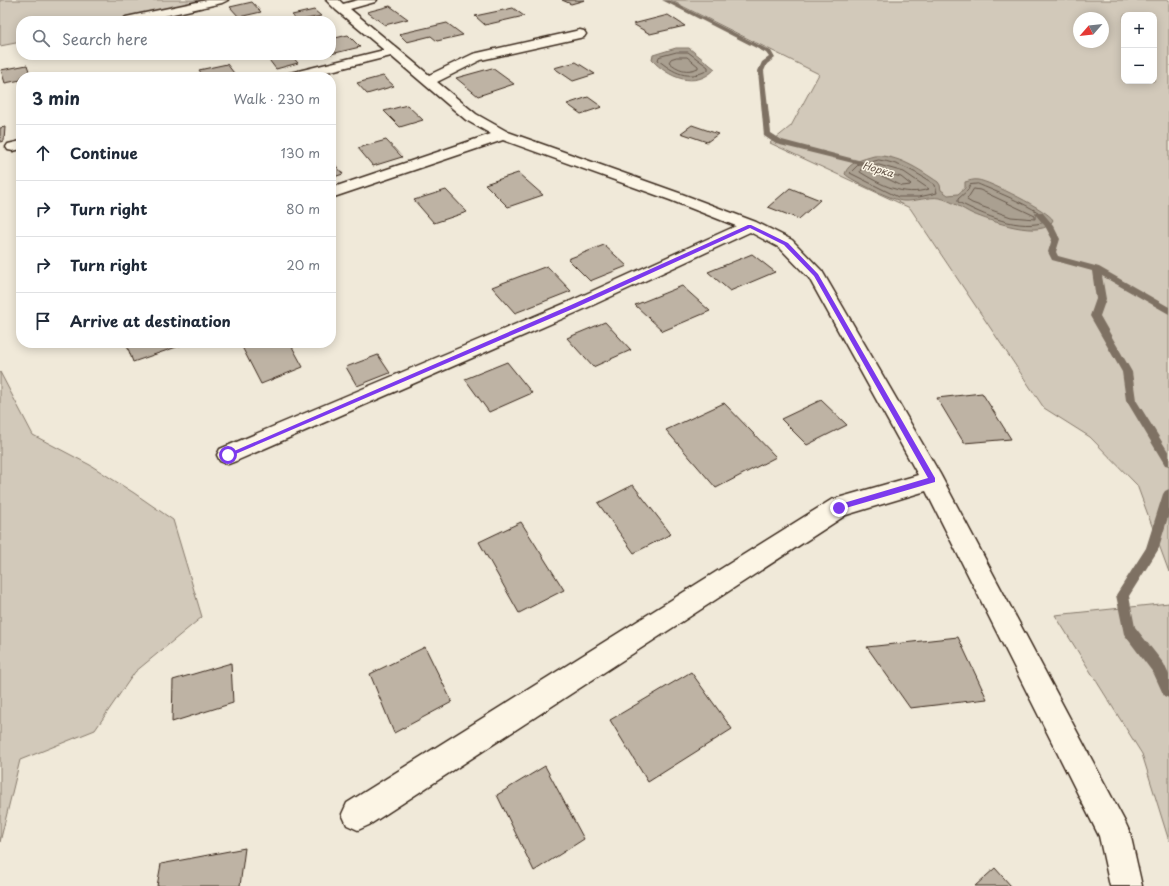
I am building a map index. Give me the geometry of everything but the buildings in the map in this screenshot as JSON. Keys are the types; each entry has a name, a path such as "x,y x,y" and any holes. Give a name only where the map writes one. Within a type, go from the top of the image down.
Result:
{"street":[{"path":"149,16 222,0"},
{"path":"336,4 371,0"},
{"path":"336,4 470,117 503,135 676,197 750,226 786,244 816,275 932,480 1114,833 1126,886"},
{"path":"428,81 477,57 580,34"},
{"path":"311,72 393,52"},
{"path":"336,191 503,135"},
{"path":"228,455 566,310 750,226"},
{"path":"358,814 839,508 932,480"}],"shaded area":[{"path":"0,0 215,0 140,16 16,16 16,43 0,46"},
{"path":"670,0 1169,0 1169,572 1137,485 1090,437 1044,408 910,208 770,143 791,126 819,74"},
{"path":"0,372 33,435 90,465 173,520 202,617 135,672 95,730 20,760 0,842"},
{"path":"1169,603 1169,841 1142,754 1055,615"}],"water":[{"path":"676,48 689,48 715,69 699,79 682,79 666,72 652,60 653,55"},
{"path":"874,156 883,156 900,160 916,168 938,182 941,190 948,195 958,194 965,188 965,182 978,180 984,182 1006,191 1041,210 1053,220 1048,226 1039,229 1015,227 980,217 939,198 907,201 898,200 863,185 845,174 849,167 853,164"}],"waterway":[{"name":"Норка","path":"665,0 769,52 772,58 764,63 761,71 767,134 779,142 870,166"},
{"name":"Норка","path":"1039,214 1049,225 1056,239 1052,252 1055,258 1096,269"},
{"name":"Норка","path":"1096,269 1169,311"},
{"path":"1096,269 1101,299 1095,316 1127,372 1131,400 1169,462"},
{"path":"1169,494 1152,550 1122,595 1129,630 1159,669 1169,691"}],"route":[{"path":"228,455 573,306 750,226 786,244 816,275 932,480 839,508"}]}
